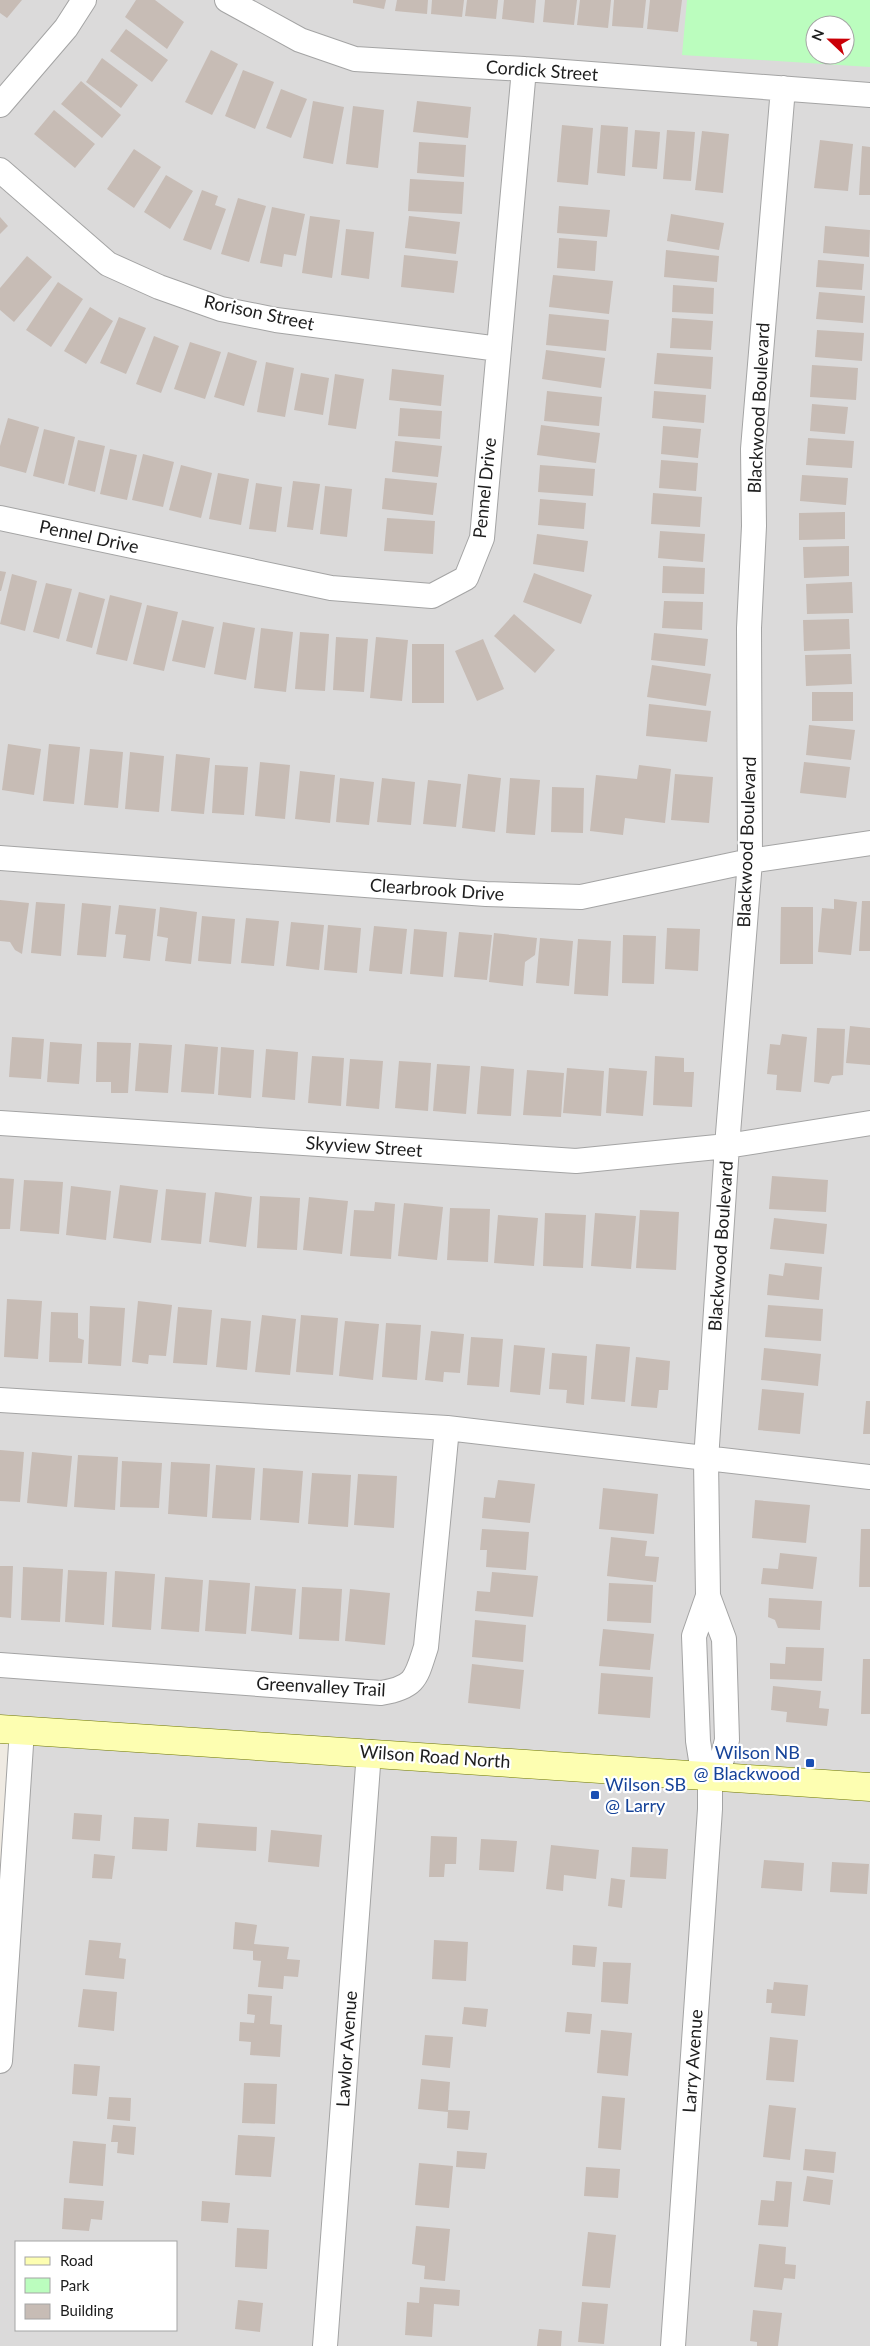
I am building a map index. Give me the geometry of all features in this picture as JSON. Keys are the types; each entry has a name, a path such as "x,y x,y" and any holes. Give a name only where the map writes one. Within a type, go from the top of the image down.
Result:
{"street":[{"path":"0,104 66,28 84,0"},
{"name":"Cordick Street","path":"227,0 300,40 355,59 524,69 870,95"},
{"name":"Pennel Drive","path":"0,518 331,588 432,596 466,578 482,538 524,69"},
{"name":"Blackwood Boulevard","path":"710,1776 722,1759 727,1740 724,1639 708,1596 706,1460 727,1146 750,861 750,628 754,526 753,449 782,88"},
{"name":"Rorison Street","path":"0,170 108,264 159,287 212,306 276,320 499,349"},
{"name":"Clearbrook Drive","path":"0,858 486,894 580,897 750,861 870,843"},
{"name":"Skyview Street","path":"0,1123 576,1162 727,1146 870,1123"},
{"path":"0,1400 447,1428 706,1460 870,1477"},
{"name":"Greenvalley Trail","path":"0,1665 381,1693 402,1690 417,1676 426,1647 447,1428"},
{"path":"0,2061 11,1730"},
{"name":"Wilson Road North","path":"11,1730 369,1752 870,1787"},
{"name":"Lawlor Avenue","path":"325,2346 369,1752"},
{"name":"Larry Avenue","path":"673,2346 710,1819 710,1776"}],"shaded area":[{"path":"0,0 870,0 870,2346 0,2346 0,1922 22,1731 0,1729"}],"green space":[{"path":"687,0 870,0 870,67 839,65 855,65 855,15 805,15 805,63 682,55"}],"building":[{"path":"0,0 22,0 7,18 0,13"},
{"path":"136,0 155,0 184,22 167,49 125,17"},
{"path":"353,0 386,0 384,9 353,3"},
{"path":"397,0 428,0 427,14 395,11"},
{"path":"432,0 464,0 462,17 431,14"},
{"path":"467,0 498,0 496,19 465,16"},
{"path":"504,0 536,0 534,23 502,19"},
{"path":"545,0 577,0 574,25 543,22"},
{"path":"580,0 611,0 608,28 577,25"},
{"path":"614,0 646,0 643,28 612,26"},
{"path":"650,0 682,0 678,32 647,29"},
{"path":"126,29 168,60 152,82 110,51"},
{"path":"211,50 238,64 212,115 185,102"},
{"path":"102,58 138,85 121,108 86,82"},
{"path":"243,70 274,82 255,129 225,116"},
{"path":"81,81 121,115 102,138 61,104"},
{"path":"281,89 307,99 291,138 266,128"},
{"path":"313,101 344,107 333,164 303,158"},
{"path":"417,101 471,107 468,138 413,132"},
{"path":"353,106 384,110 378,168 346,164"},
{"path":"54,110 95,144 75,168 34,134"},
{"path":"562,125 593,128 588,185 557,182"},
{"path":"601,125 628,127 625,176 597,173"},
{"path":"635,130 660,132 657,169 632,167"},
{"path":"667,130 695,132 691,181 663,179"},
{"path":"702,131 729,134 723,193 695,190"},
{"path":"820,140 853,144 848,191 814,188"},
{"path":"419,142 466,145 464,177 417,173"},
{"path":"862,146 870,147 870,195 859,195"},
{"path":"134,149 161,167 134,208 107,189"},
{"path":"166,175 193,191 170,229 144,212"},
{"path":"410,179 464,182 462,214 408,211"},
{"path":"202,190 218,196 215,205 226,209 211,250 183,240"},
{"path":"238,198 266,206 249,262 221,254"},
{"path":"559,206 610,210 607,237 557,233"},
{"path":"272,207 305,214 296,256 284,254 282,267 260,263"},
{"path":"671,214 724,223 719,250 667,241"},
{"path":"310,216 340,220 332,278 302,273"},
{"path":"409,216 460,222 456,254 405,248"},
{"path":"0,217 8,226 0,234"},
{"path":"825,226 870,230 869,257 823,253"},
{"path":"346,229 374,232 369,279 341,275"},
{"path":"559,238 597,241 595,271 557,268"},
{"path":"666,250 719,256 717,282 664,277"},
{"path":"404,255 458,261 454,293 401,287"},
{"path":"27,256 52,277 14,322 0,310 0,288"},
{"path":"818,260 864,264 862,290 816,287"},
{"path":"553,275 613,281 609,314 549,307"},
{"path":"58,282 83,299 51,347 26,330"},
{"path":"673,285 714,288 713,314 672,312"},
{"path":"819,292 865,296 863,323 816,319"},
{"path":"90,307 113,321 86,364 64,351"},
{"path":"549,314 609,320 606,351 546,345"},
{"path":"119,317 146,328 126,374 100,363"},
{"path":"672,318 713,321 711,350 670,348"},
{"path":"817,330 864,333 862,361 815,357"},
{"path":"154,336 179,346 161,393 136,384"},
{"path":"190,342 221,352 205,399 174,389"},
{"path":"546,350 605,358 601,388 542,379"},
{"path":"228,352 257,361 244,406 214,397"},
{"path":"657,353 713,357 711,389 654,384"},
{"path":"266,362 294,368 285,417 257,412"},
{"path":"812,365 858,368 856,400 810,397"},
{"path":"392,369 444,375 441,406 389,400"},
{"path":"301,373 329,378 323,415 294,410"},
{"path":"335,374 364,379 356,429 328,425"},
{"path":"547,391 602,397 599,426 544,421"},
{"path":"654,391 706,395 704,423 652,418"},
{"path":"812,404 848,407 845,434 810,431"},
{"path":"400,408 442,411 440,439 398,436"},
{"path":"8,418 39,427 26,473 0,466 0,446"},
{"path":"541,425 600,433 596,463 537,455"},
{"path":"663,426 701,429 698,458 661,454"},
{"path":"44,429 75,437 64,484 33,476"},
{"path":"808,438 854,441 852,468 806,465"},
{"path":"78,440 105,446 95,492 68,485"},
{"path":"395,441 442,446 438,477 392,472"},
{"path":"110,449 137,455 127,500 100,494"},
{"path":"143,454 174,462 163,507 132,500"},
{"path":"661,460 698,463 696,491 659,488"},
{"path":"181,465 212,473 201,518 169,510"},
{"path":"540,465 595,469 593,496 538,492"},
{"path":"218,473 249,479 241,525 209,519"},
{"path":"802,475 848,478 846,505 800,501"},
{"path":"385,478 437,483 433,515 382,509"},
{"path":"293,481 320,484 313,530 287,527"},
{"path":"256,483 282,487 276,532 249,529"},
{"path":"325,486 352,489 347,537 320,534"},
{"path":"653,493 702,497 700,527 651,524"},
{"path":"540,499 586,503 584,529 538,525"},
{"path":"845,512 845,539 799,540 799,513"},
{"path":"387,518 435,521 433,554 384,551"},
{"path":"660,531 705,534 703,562 658,558"},
{"path":"537,534 588,541 584,572 533,564"},
{"path":"849,546 849,576 804,578 803,547"},
{"path":"663,566 705,568 704,594 662,593"},
{"path":"0,571 6,572 1,591 0,591"},
{"path":"534,573 592,595 581,624 523,602"},
{"path":"12,574 37,581 25,631 0,624"},
{"path":"852,582 853,613 807,614 806,584"},
{"path":"46,583 72,589 59,639 33,632"},
{"path":"79,592 105,599 92,648 66,641"},
{"path":"110,595 142,603 127,661 96,654"},
{"path":"664,601 703,602 702,630 662,628"},
{"path":"147,605 178,612 164,671 133,664"},
{"path":"514,614 555,650 535,673 494,636"},
{"path":"849,619 850,649 804,651 803,620"},
{"path":"182,620 214,627 205,668 172,661"},
{"path":"223,622 255,628 246,680 214,674"},
{"path":"261,628 293,632 286,692 254,688"},
{"path":"300,632 329,634 325,691 295,689"},
{"path":"654,633 708,639 705,666 651,660"},
{"path":"336,637 368,639 364,692 333,690"},
{"path":"376,637 408,640 402,701 370,698"},
{"path":"483,639 504,689 477,701 455,651"},
{"path":"412,644 444,644 444,703 412,703"},
{"path":"851,654 852,684 806,686 805,655"},
{"path":"652,665 711,674 706,706 647,697"},
{"path":"812,692 853,692 853,721 812,721"},
{"path":"649,704 711,711 707,742 646,736"},
{"path":"809,725 855,730 851,760 806,755"},
{"path":"8,744 41,749 34,795 2,790"},
{"path":"49,744 80,747 74,804 43,801"},
{"path":"90,749 123,752 118,808 84,805"},
{"path":"130,752 164,756 159,812 125,809"},
{"path":"176,754 210,758 204,814 171,811"},
{"path":"260,762 290,765 285,819 255,816"},
{"path":"804,762 850,767 846,798 800,793"},
{"path":"215,765 248,767 244,815 212,813"},
{"path":"639,765 671,769 665,823 625,818 623,835 590,831 596,775 637,779"},
{"path":"300,771 335,775 330,823 295,819"},
{"path":"468,774 501,778 495,832 462,828"},
{"path":"675,774 713,777 709,823 671,820"},
{"path":"340,778 374,782 369,825 336,822"},
{"path":"382,778 415,782 411,825 377,822"},
{"path":"510,778 540,780 535,835 506,833"},
{"path":"428,780 461,784 456,827 423,824"},
{"path":"552,787 584,788 583,833 551,832"},
{"path":"834,899 857,902 851,955 818,952 822,908 834,909"},
{"path":"0,900 29,903 22,954 15,950 10,942 0,941"},
{"path":"862,901 870,901 870,951 859,951"},
{"path":"36,902 65,904 61,956 31,953"},
{"path":"82,903 111,906 106,957 77,955"},
{"path":"119,905 156,909 150,961 123,958 126,935 115,934"},
{"path":"160,907 197,912 191,964 165,961 168,938 157,936"},
{"path":"781,907 813,907 813,964 780,964"},
{"path":"202,916 235,919 231,964 198,961"},
{"path":"246,918 279,921 274,966 241,963"},
{"path":"291,922 324,925 319,970 286,966"},
{"path":"328,925 361,928 357,973 324,970"},
{"path":"374,926 407,929 402,974 369,971"},
{"path":"667,928 700,929 698,971 665,969"},
{"path":"414,929 447,932 443,977 410,974"},
{"path":"459,932 492,935 487,980 454,977"},
{"path":"494,933 537,938 535,955 525,962 523,986 489,982"},
{"path":"623,935 656,936 654,984 622,983"},
{"path":"540,938 573,941 569,986 536,983"},
{"path":"578,939 611,941 608,996 574,994"},
{"path":"850,1026 870,1028 870,1065 846,1063"},
{"path":"817,1028 845,1029 843,1075 832,1076 829,1084 814,1082"},
{"path":"782,1034 807,1037 801,1092 776,1090 777,1075 767,1074 770,1044 780,1045"},
{"path":"12,1037 44,1039 41,1079 9,1077"},
{"path":"50,1042 82,1044 79,1084 47,1082"},
{"path":"97,1042 131,1043 128,1093 111,1093 111,1082 96,1082"},
{"path":"139,1043 172,1045 168,1093 135,1091"},
{"path":"185,1044 218,1047 214,1094 181,1092"},
{"path":"221,1047 254,1050 251,1098 218,1095"},
{"path":"266,1049 298,1052 295,1100 262,1097"},
{"path":"312,1056 344,1058 341,1106 308,1103"},
{"path":"655,1056 684,1058 684,1072 694,1072 692,1107 653,1105"},
{"path":"350,1059 383,1061 379,1109 346,1106"},
{"path":"399,1061 431,1063 428,1111 395,1108"},
{"path":"437,1064 470,1066 466,1114 433,1111"},
{"path":"481,1066 514,1069 511,1116 477,1114"},
{"path":"567,1068 604,1071 601,1116 563,1113"},
{"path":"609,1068 647,1071 643,1116 606,1113"},
{"path":"527,1070 564,1073 561,1117 523,1115"},
{"path":"772,1176 828,1180 826,1212 769,1209"},
{"path":"0,1178 14,1179 10,1229 0,1229"},
{"path":"24,1180 63,1182 59,1234 20,1231"},
{"path":"120,1185 158,1190 151,1243 113,1238"},
{"path":"71,1186 111,1191 106,1240 66,1235"},
{"path":"166,1189 206,1193 201,1244 161,1240"},
{"path":"215,1192 252,1197 246,1247 209,1242"},
{"path":"260,1196 300,1198 297,1250 257,1248"},
{"path":"309,1197 348,1201 342,1254 303,1250"},
{"path":"375,1202 395,1204 391,1259 350,1256 354,1210 374,1211"},
{"path":"404,1203 443,1207 437,1260 398,1256"},
{"path":"450,1208 490,1209 488,1262 447,1260"},
{"path":"640,1210 679,1212 676,1270 636,1268"},
{"path":"545,1213 586,1215 583,1268 543,1266"},
{"path":"595,1213 636,1216 631,1269 591,1266"},
{"path":"498,1215 538,1218 534,1266 494,1263"},
{"path":"774,1218 827,1224 824,1254 770,1249"},
{"path":"785,1263 822,1267 819,1300 767,1295 769,1274 783,1276"},
{"path":"7,1299 42,1301 38,1359 4,1357"},
{"path":"138,1301 172,1305 166,1356 149,1355 148,1364 132,1362"},
{"path":"768,1305 823,1309 821,1341 765,1337"},
{"path":"90,1306 125,1308 121,1366 88,1364"},
{"path":"178,1307 212,1310 207,1365 173,1363"},
{"path":"51,1312 78,1313 78,1338 84,1340 82,1363 49,1362"},
{"path":"262,1315 296,1319 290,1375 255,1372"},
{"path":"301,1315 338,1318 333,1375 296,1372"},
{"path":"221,1318 251,1321 247,1370 216,1367"},
{"path":"345,1321 379,1324 373,1380 339,1376"},
{"path":"386,1323 421,1325 417,1380 382,1377"},
{"path":"431,1331 464,1334 460,1373 444,1372 443,1382 425,1380"},
{"path":"471,1337 503,1339 499,1387 467,1385"},
{"path":"596,1344 630,1347 625,1402 591,1399"},
{"path":"514,1345 545,1348 540,1395 510,1392"},
{"path":"764,1348 821,1354 818,1386 761,1380"},
{"path":"552,1353 587,1356 584,1405 566,1403 567,1390 549,1389"},
{"path":"636,1357 670,1361 668,1390 659,1390 657,1408 631,1406"},
{"path":"762,1389 804,1393 800,1434 758,1430"},
{"path":"866,1401 870,1401 870,1434 863,1434"},
{"path":"0,1450 24,1452 20,1502 0,1501"},
{"path":"32,1452 72,1456 67,1507 27,1503"},
{"path":"78,1455 118,1457 115,1510 74,1507"},
{"path":"122,1461 162,1463 159,1508 120,1507"},
{"path":"171,1462 210,1464 207,1517 168,1514"},
{"path":"216,1465 255,1468 251,1520 212,1518"},
{"path":"263,1468 303,1471 299,1523 260,1520"},
{"path":"312,1473 351,1475 348,1527 308,1524"},
{"path":"358,1474 397,1476 394,1528 354,1525"},
{"path":"498,1480 535,1484 530,1523 482,1518 484,1497 495,1498"},
{"path":"603,1488 658,1494 654,1534 599,1529"},
{"path":"755,1500 810,1505 806,1543 752,1538"},
{"path":"482,1529 529,1532 526,1570 486,1567 487,1550 480,1550"},
{"path":"861,1529 870,1529 870,1587 859,1587"},
{"path":"611,1537 647,1541 645,1556 659,1557 656,1582 607,1576"},
{"path":"780,1553 817,1557 813,1589 761,1584 763,1568 778,1569"},
{"path":"0,1566 13,1566 11,1618 0,1617"},
{"path":"23,1567 63,1569 60,1622 21,1620"},
{"path":"68,1570 107,1572 104,1625 65,1622"},
{"path":"115,1571 155,1574 151,1630 112,1627"},
{"path":"492,1572 538,1576 533,1617 475,1611 477,1591 490,1592"},
{"path":"165,1577 203,1580 199,1632 161,1629"},
{"path":"209,1580 250,1583 246,1634 205,1631"},
{"path":"609,1583 653,1585 651,1623 607,1621"},
{"path":"255,1586 296,1589 292,1635 251,1631"},
{"path":"302,1587 342,1589 339,1641 299,1639"},
{"path":"350,1589 390,1593 385,1645 345,1641"},
{"path":"769,1598 822,1601 820,1630 778,1628 775,1620 768,1617"},
{"path":"475,1620 526,1625 523,1662 472,1657"},
{"path":"603,1629 654,1634 650,1670 599,1666"},
{"path":"786,1647 824,1648 822,1681 770,1679 770,1663 785,1664"},
{"path":"863,1659 870,1659 870,1714 861,1714"},
{"path":"472,1664 524,1670 520,1709 468,1703"},
{"path":"601,1673 653,1677 650,1718 598,1714"},
{"path":"773,1686 821,1691 819,1708 829,1709 827,1726 786,1722 787,1712 771,1710"},
{"path":"74,1813 102,1815 100,1841 72,1839"},
{"path":"134,1817 169,1819 167,1851 132,1849"},
{"path":"198,1823 257,1827 256,1851 196,1847"},
{"path":"271,1830 322,1835 319,1867 268,1862"},
{"path":"431,1836 457,1837 456,1864 445,1864 444,1877 429,1877"},
{"path":"481,1839 517,1841 514,1872 479,1870"},
{"path":"551,1845 599,1850 596,1879 564,1875 563,1891 546,1889"},
{"path":"632,1847 668,1849 666,1879 630,1877"},
{"path":"94,1854 115,1856 112,1879 92,1878"},
{"path":"764,1860 804,1863 802,1891 761,1888"},
{"path":"832,1862 869,1864 867,1894 830,1892"},
{"path":"611,1878 625,1880 622,1908 608,1906"},
{"path":"235,1922 257,1925 254,1944 289,1947 287,1959 300,1960 298,1977 284,1976 283,1989 258,1987 261,1961 253,1960 253,1951 233,1949"},
{"path":"89,1940 121,1943 119,1958 126,1959 124,1979 85,1975"},
{"path":"434,1940 468,1942 466,1981 432,1979"},
{"path":"573,1945 597,1947 595,1967 572,1965"},
{"path":"603,1962 631,1963 628,2004 601,2002"},
{"path":"774,1982 808,1985 805,2016 771,2013 772,2003 766,2003 767,1989 773,1990"},
{"path":"83,1989 117,1992 114,2031 78,2027"},
{"path":"248,1994 272,1996 270,2024 282,2025 280,2057 250,2055 251,2042 239,2041 240,2022 254,2023 255,2015 247,2014"},
{"path":"464,2007 488,2009 486,2027 462,2024"},
{"path":"567,2012 592,2014 590,2034 565,2032"},
{"path":"601,2030 632,2033 628,2076 597,2073"},
{"path":"425,2035 453,2037 450,2068 422,2065"},
{"path":"770,2037 798,2040 794,2082 766,2080"},
{"path":"74,2064 100,2066 97,2096 72,2094"},
{"path":"421,2079 450,2082 448,2110 470,2111 468,2130 447,2128 448,2112 418,2109"},
{"path":"244,2083 277,2084 275,2124 242,2123"},
{"path":"602,2096 625,2098 621,2150 598,2148"},
{"path":"109,2097 131,2098 130,2121 107,2119"},
{"path":"769,2105 796,2108 790,2160 763,2157"},
{"path":"113,2125 136,2127 134,2155 117,2153 118,2142 111,2142"},
{"path":"238,2135 275,2137 271,2177 235,2175"},
{"path":"73,2141 106,2144 103,2186 69,2183"},
{"path":"805,2149 836,2152 834,2173 803,2170"},
{"path":"457,2151 487,2153 485,2169 456,2167"},
{"path":"419,2163 453,2166 449,2208 415,2205"},
{"path":"586,2167 620,2169 618,2198 584,2196"},
{"path":"807,2176 833,2180 830,2205 803,2201"},
{"path":"776,2181 792,2182 788,2227 758,2225 761,2200 774,2201"},
{"path":"64,2198 104,2201 102,2220 91,2219 89,2231 62,2229"},
{"path":"202,2201 230,2203 228,2223 201,2221"},
{"path":"416,2226 450,2229 445,2281 424,2279 425,2266 412,2264"},
{"path":"237,2228 269,2230 267,2269 235,2267"},
{"path":"588,2232 616,2235 610,2288 582,2286"},
{"path":"759,2244 786,2247 785,2264 796,2265 795,2279 784,2278 782,2290 754,2287"},
{"path":"420,2287 460,2290 459,2306 434,2304 432,2337 405,2335 407,2302 419,2303"},
{"path":"238,2300 263,2303 260,2332 235,2329"},
{"path":"582,2302 608,2304 604,2344 578,2342"},
{"path":"753,2310 782,2313 778,2346 757,2346 757,2342 750,2341"},
{"path":"539,2329 562,2331 561,2346 537,2346"}],"place":[{"name":"Wilson NB @ Blackwood","path":"810,1763"},
{"name":"Wilson SB @ Larry","path":"595,1795"}]}
